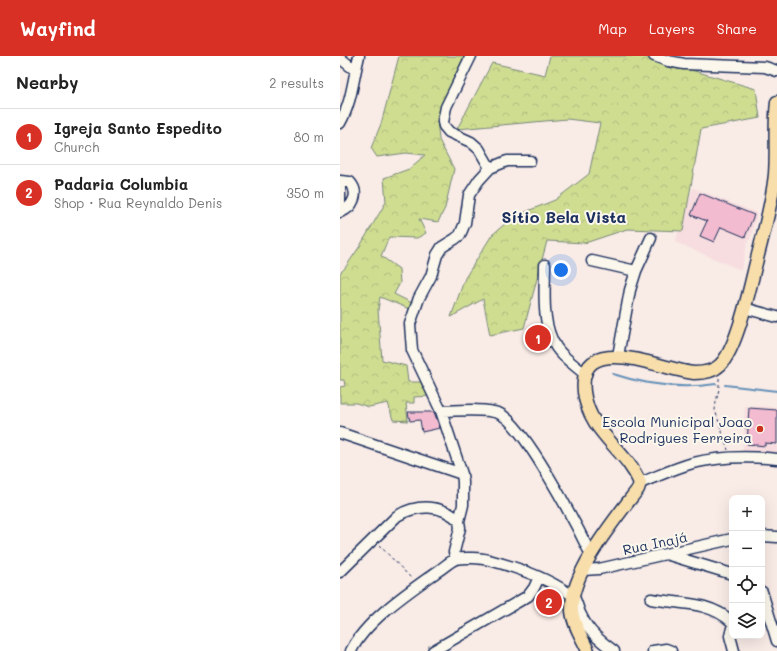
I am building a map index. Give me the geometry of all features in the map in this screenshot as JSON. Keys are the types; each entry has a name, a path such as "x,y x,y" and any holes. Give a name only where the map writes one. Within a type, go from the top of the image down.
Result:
{"main road":[{"path":"588,651 574,621 572,612 573,596 583,570 591,555 638,489 640,483 634,471 592,418 587,407 585,394 584,386 586,375 590,365 596,360 605,357 618,356 694,373 711,371 724,360 733,342 744,308 773,188 775,172 777,102"}],"street":[{"path":"340,123 351,98 355,70 359,56"},
{"path":"471,56 446,107 443,115 443,122 444,126 449,132 471,142 479,149 490,168"},
{"path":"654,56 668,62 684,64 760,67 777,70"},
{"path":"340,58 355,70"},
{"path":"456,559 454,552 460,528 459,521 463,505 464,492 462,474 441,411 412,350 410,324 419,298 431,276 437,255 442,247 460,235 465,223 469,196 479,180 490,168 507,161 530,161"},
{"path":"340,181 346,180 350,182 355,190 355,195 349,208 340,212"},
{"path":"340,188 340,203"},
{"path":"618,356 630,290 651,238"},
{"path":"592,261 636,272"},
{"path":"545,265 544,294 552,340 562,355 586,375"},
{"path":"744,308 777,317"},
{"path":"441,411 488,411 500,413 508,418 536,456 575,523 591,555"},
{"path":"340,433 462,474"},
{"path":"640,483 693,463 731,457 777,459"},
{"path":"340,572 397,516 406,511 414,508 444,510 454,515 459,521"},
{"path":"765,536 777,537"},
{"name":"Rua Inajá","path":"583,570 599,569 668,555 729,540"},
{"path":"668,555 729,573"},
{"path":"351,651 355,642 369,626 391,606 418,585 456,559 477,558 488,560 539,577 555,584 573,596 586,625 600,640 614,651"},
{"path":"433,651 528,596 539,577"},
{"path":"651,599 701,605 718,612 729,619"},
{"path":"765,602 777,641"},
{"path":"731,639 734,651"},
{"path":"653,651 666,649 671,651"}],"path":[{"path":"717,367 719,389 715,410 731,457"},
{"path":"374,540 418,585"}],"shaded area":[{"path":"693,188 757,213 750,240 748,240 741,270 675,242"},
{"name":"Escola Municipal Joao Rodrigues Ferreira","path":"745,406 777,407 777,453 743,450"}],"green space":[{"path":"399,56 464,56 437,118 439,140 454,169 445,208 438,222 419,219 426,233 417,238 389,237 381,256 399,269 400,283 394,294 414,304 412,310 380,297 378,310 382,360 406,366 408,382 425,382 431,396 414,397 414,403 406,403 408,421 393,420 388,403 369,407 356,403 340,403 340,387 345,386 344,380 340,380 340,273 360,246 386,202 384,178 409,169 425,155 406,153 377,157 371,148 381,124"},
{"path":"550,56 643,56 756,89 760,118 701,129 683,231 627,229 585,243 547,241 524,328 490,335 483,299 451,317 465,278 492,235 513,217 555,200 589,174 600,123 567,119 457,129 492,63 545,75"}],"building":[{"path":"700,193 754,215 745,237 721,227 714,242 700,236 707,221 691,215"},
{"path":"530,333 543,334 546,343 530,342"},
{"name":"Escola Municipal Joao Rodrigues Ferreira","path":"749,408 777,410 777,444 765,443 765,446 747,444 748,428 745,428 746,422 748,422"},
{"path":"408,412 434,412 440,428 422,432 420,420 410,421"},
{"path":"545,588 557,593 551,609 537,595"}],"waterway":[{"path":"613,374 638,381 664,385 690,386 716,384"},
{"path":"725,385 777,391"}],"place":[{"name":"Igreja Santo Espedito","path":"538,338"},
{"name":"Escola Municipal Joao Rodrigues Ferreira","path":"760,429"},
{"name":"Padaria Columbia","path":"549,602"}],"district":[{"name":"Sítio Bela Vista","path":"564,216"}]}
